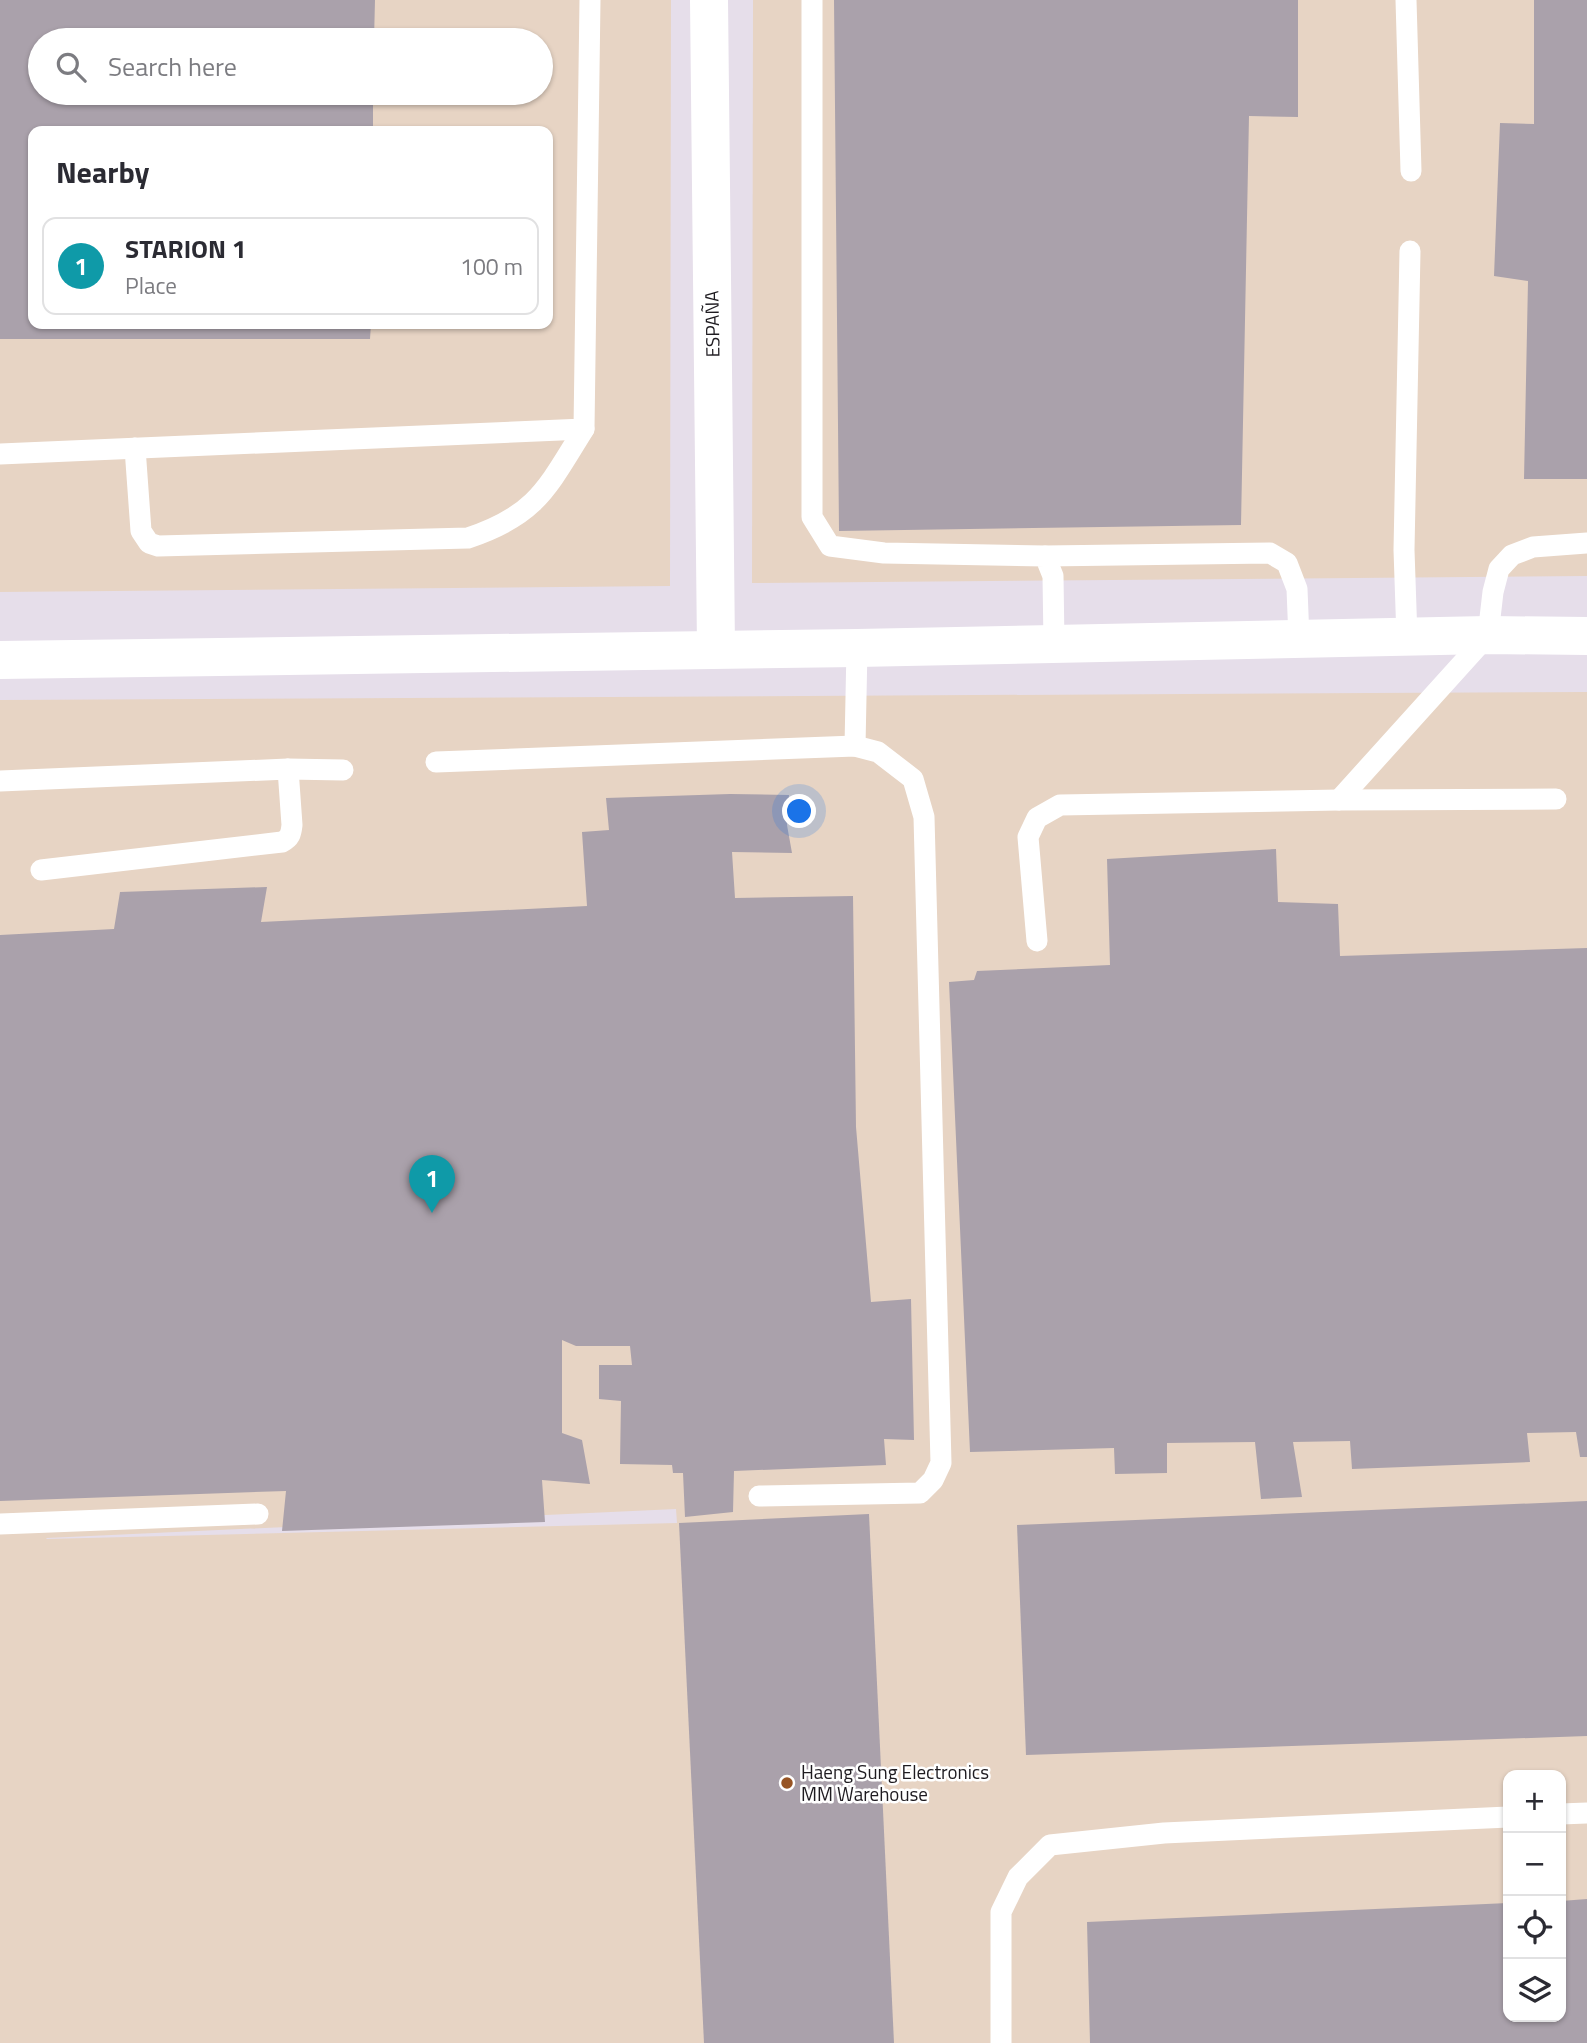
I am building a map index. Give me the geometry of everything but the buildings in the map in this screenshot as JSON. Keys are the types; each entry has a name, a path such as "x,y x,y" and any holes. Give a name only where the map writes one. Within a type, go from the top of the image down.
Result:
{"main road":[{"name":"ESPAÑA","path":"709,0 716,648"},
{"path":"0,660 857,648 1488,635 1587,636"}],"lane":[{"path":"135,448 141,531 149,543 158,546 468,538 497,528 526,510 547,488 584,429 590,0"},
{"path":"812,0 812,517 830,546 884,554 1045,556 1270,553 1287,563 1297,589 1299,639"},
{"path":"1406,0 1411,171"},
{"path":"1407,638 1404,550 1410,251"},
{"path":"0,454 584,429"},
{"path":"1339,800 1488,635 1493,592 1499,569 1512,555 1533,547 1587,543"},
{"path":"1045,556 1053,576 1054,644"},
{"path":"855,746 857,648"},
{"path":"436,762 855,746 878,752 913,779 924,817 941,1463 933,1480 920,1493 760,1496"},
{"path":"41,870 287,840 292,825 288,769"},
{"path":"0,781 288,769 343,770"},
{"path":"1037,941 1028,837 1037,818 1060,805 1556,799"},
{"path":"0,1524 258,1514"},
{"path":"1566,1814 1587,1813"},
{"path":"1001,2043 1001,1912 1018,1877 1050,1845 1164,1833 1503,1817"}],"shaded area":[{"path":"0,0 671,0 670,586 0,592"},
{"path":"753,0 1587,0 1587,576 752,583"},
{"path":"1587,692 1587,2043 0,2043 0,700","holes":["676,1509 677,1523 46,1539"]}],"place":[{"name":"STARION 1","path":"432,1213"},
{"name":"Haeng Sung Electronics MM Warehouse","path":"787,1783"}]}
